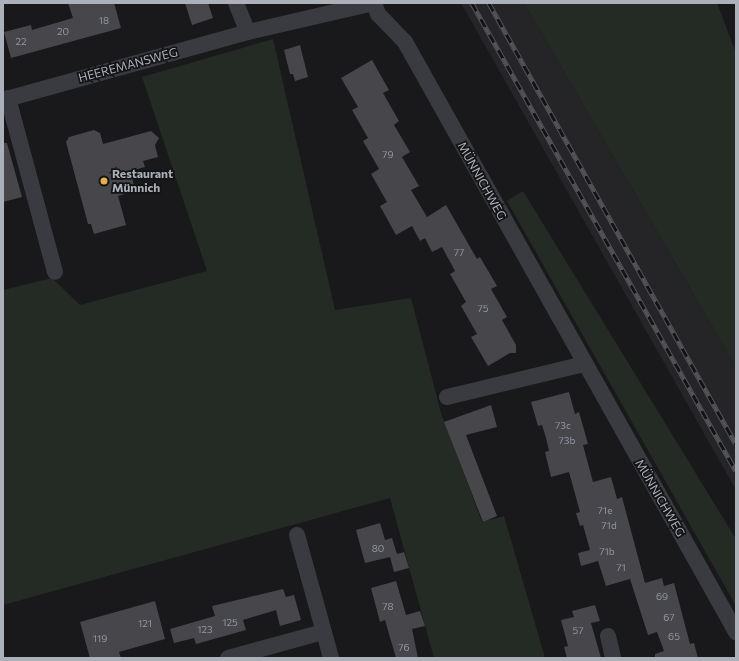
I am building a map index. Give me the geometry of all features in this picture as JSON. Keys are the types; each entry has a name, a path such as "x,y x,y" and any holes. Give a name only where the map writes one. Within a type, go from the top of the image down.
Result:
{"street":[{"path":"236,3 248,32"},
{"name":"HEEREMANSWEG","path":"55,272 6,99 248,32 374,3"},
{"name":"MÜNNICHWEG","path":"374,3 378,14 404,42 736,632"},
{"path":"447,397 584,364"},
{"path":"297,535 331,658"},
{"path":"228,658 323,632"},
{"path":"608,636 613,658"}],"shaded area":[{"path":"461,3 524,3 736,367 736,490"},
{"path":"524,3 717,3 736,53 736,367"},
{"path":"273,39 335,310 411,298 441,413 482,522 504,516 545,658 434,658 390,498 3,605 3,290 52,278 80,305 207,271 142,77"},
{"path":"523,191 736,539 736,606 507,201"}],"building":[{"path":"68,3 114,3 121,28 11,58 4,32 31,25 32,30 73,18"},
{"path":"185,3 208,3 213,18 192,25"},
{"path":"300,45 308,77 295,81 293,74 290,74 284,50"},
{"path":"372,60 389,90 383,93 399,121 394,125 410,152 402,157 419,186 411,190 427,217 446,205 477,259 480,257 497,286 491,289 507,317 502,320 516,345 516,353 510,353 488,366 471,337 477,334 461,306 466,302 450,274 455,271 442,247 432,252 425,238 420,241 412,226 396,235 380,206 387,202 371,174 379,169 363,141 368,138 352,110 358,107 341,78"},
{"name":"Restaurant Münnich","path":"94,130 100,133 103,144 151,131 159,138 155,145 158,157 143,161 145,167 134,170 135,176 132,177 135,191 118,196 126,225 94,234 91,224 88,224 66,142 69,137"},
{"path":"3,143 7,143 22,197 3,202"},
{"path":"569,392 575,414 579,412 588,444 583,445 593,482 611,477 617,499 622,497 645,583 662,578 664,586 674,583 690,644 694,643 698,658 655,658 655,654 664,651 657,632 648,635 630,579 606,586 598,561 581,566 578,553 590,550 583,525 580,526 576,513 580,512 569,472 551,477 545,452 549,451 546,438 542,425 538,426 531,402"},
{"path":"491,405 497,427 466,435 497,516 483,522 444,422"},
{"path":"380,523 385,540 392,538 397,554 404,552 409,568 394,572 390,557 365,563 356,530"},
{"path":"396,581 406,615 420,611 425,626 412,629 418,658 396,658 385,620 380,622 371,588"},
{"path":"283,589 286,597 294,595 301,620 280,626 276,610 243,620 246,630 196,644 194,638 174,643 170,629 215,616 212,606"},
{"path":"155,601 165,639 119,652 121,658 90,658 80,622"},
{"path":"595,605 600,621 591,623 601,658 567,658 564,647 568,646 561,620 574,617 572,611"}],"railway":[{"path":"472,3 736,471"},
{"path":"489,3 736,444"}],"place":[{"name":"Restaurant Münnich","path":"104,181"}]}
